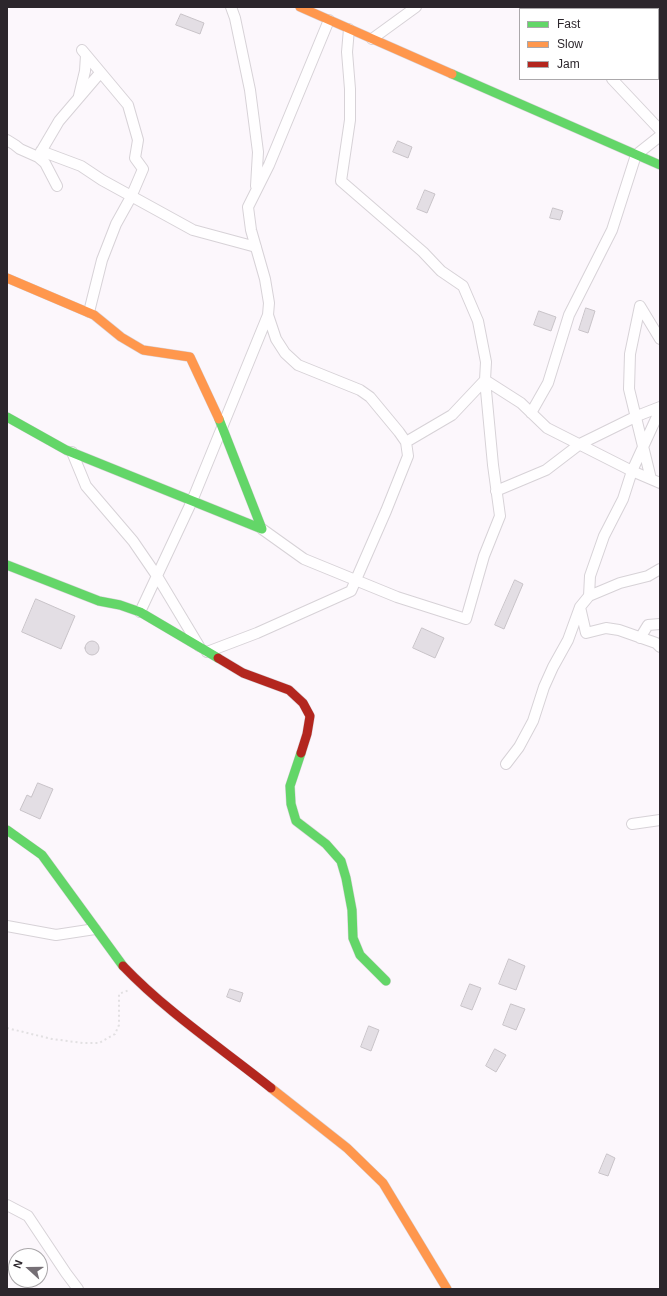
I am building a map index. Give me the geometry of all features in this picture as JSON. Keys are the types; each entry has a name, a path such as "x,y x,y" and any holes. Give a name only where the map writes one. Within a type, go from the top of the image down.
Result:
{"main road":[{"path":"300,7 660,165"},
{"path":"7,278 94,314 120,337 143,350 190,357 223,426 262,529"},
{"path":"7,417 72,452 262,529"},
{"path":"7,565 99,601 126,605 243,672 289,690 303,702 310,716 307,734 290,786 291,804 296,821 326,844 340,861 346,878 352,910 353,938 360,955 386,981"},
{"path":"7,830 42,855 121,964 141,985 176,1016 244,1066 347,1148 383,1183 446,1289"}],"street":[{"path":"231,7 235,18 250,90 258,152 256,190"},
{"path":"372,39 416,7"},
{"path":"140,612 192,501 268,315 269,303 265,279 251,230 248,208 268,166 329,20"},
{"path":"262,529 304,559 397,597 466,618 484,556 500,516 496,491 485,380 486,362 478,321 463,286 441,271 423,252 342,181 350,120 350,89 347,52 349,28"},
{"path":"79,98 85,71 84,52 128,105 138,140 135,158 143,169 132,197 116,224 102,260 89,312"},
{"path":"40,154 59,121 100,73"},
{"path":"613,80 660,130"},
{"path":"531,413 548,383 569,315 612,230 636,155 660,136"},
{"path":"7,140 20,149 81,166 102,180 193,230 256,247"},
{"path":"40,154 57,186"},
{"path":"655,481 643,446 630,389 630,354 640,306 660,338"},
{"path":"72,452 86,486 133,541 203,649 257,633 351,590 386,511 408,456 406,442 370,397 360,390 298,365 285,353 276,339 268,315"},
{"path":"485,380 521,403 547,428 655,481"},
{"path":"406,442 452,415 485,380"},
{"path":"496,491 546,470 580,444 637,416 660,407"},
{"path":"589,596 590,576 604,536 623,498 632,471 660,410"},
{"path":"506,764 519,747 533,721 544,687 568,640 580,607 589,596 620,583 648,576 660,569"},
{"path":"580,607 586,633 606,628 619,630 656,643 660,647"},
{"path":"640,638 648,625 660,624"},
{"path":"632,824 660,820"},
{"path":"7,926 56,935 95,929"},
{"path":"7,1205 28,1216 66,1274 78,1289"}],"path":[{"path":"7,1028 52,1039 83,1043 99,1043 115,1034 119,1025 119,994 141,985"}],"building":[{"path":"181,14 204,23 200,34 176,25"},
{"path":"398,141 412,147 408,158 393,152"},
{"path":"425,190 435,194 427,213 417,209"},
{"path":"553,208 563,211 560,220 550,218"},
{"path":"586,308 595,311 588,333 579,330"},
{"path":"539,311 556,317 551,331 534,325"},
{"path":"515,580 523,584 504,629 495,625"},
{"path":"36,599 75,616 61,649 22,632"},
{"path":"422,628 444,638 435,658 413,648"},
{"path":"92,641 97,643 99,648 97,653 92,655 87,653 85,648 87,643"},
{"path":"38,783 53,789 40,819 20,810 27,795 31,797"},
{"path":"509,959 525,966 516,990 499,984"},
{"path":"470,984 481,988 472,1010 461,1006"},
{"path":"230,989 243,993 240,1002 227,997"},
{"path":"511,1004 525,1009 516,1030 503,1025"},
{"path":"369,1026 379,1030 371,1051 361,1047"},
{"path":"495,1049 506,1055 496,1072 486,1066"},
{"path":"607,1154 615,1158 608,1176 599,1173"}],"traffic: fast":[{"path":"452,74 660,165"},
{"path":"7,417 66,450 262,529 219,419"},
{"path":"7,565 99,601 120,605 140,612 218,658"},
{"path":"301,753 290,786 291,804 296,821 326,844 341,861 352,910 353,938 360,955 386,981"},
{"path":"7,830 42,855 123,966"}],"traffic: slow":[{"path":"300,7 452,74"},
{"path":"7,278 94,315 121,337 143,350 190,357 219,419"},
{"path":"271,1088 347,1148 383,1183 447,1289"}],"traffic: jam":[{"path":"218,658 243,673 289,690 303,703 310,716 307,734 301,753"},
{"path":"123,966 176,1014 271,1088"}]}
